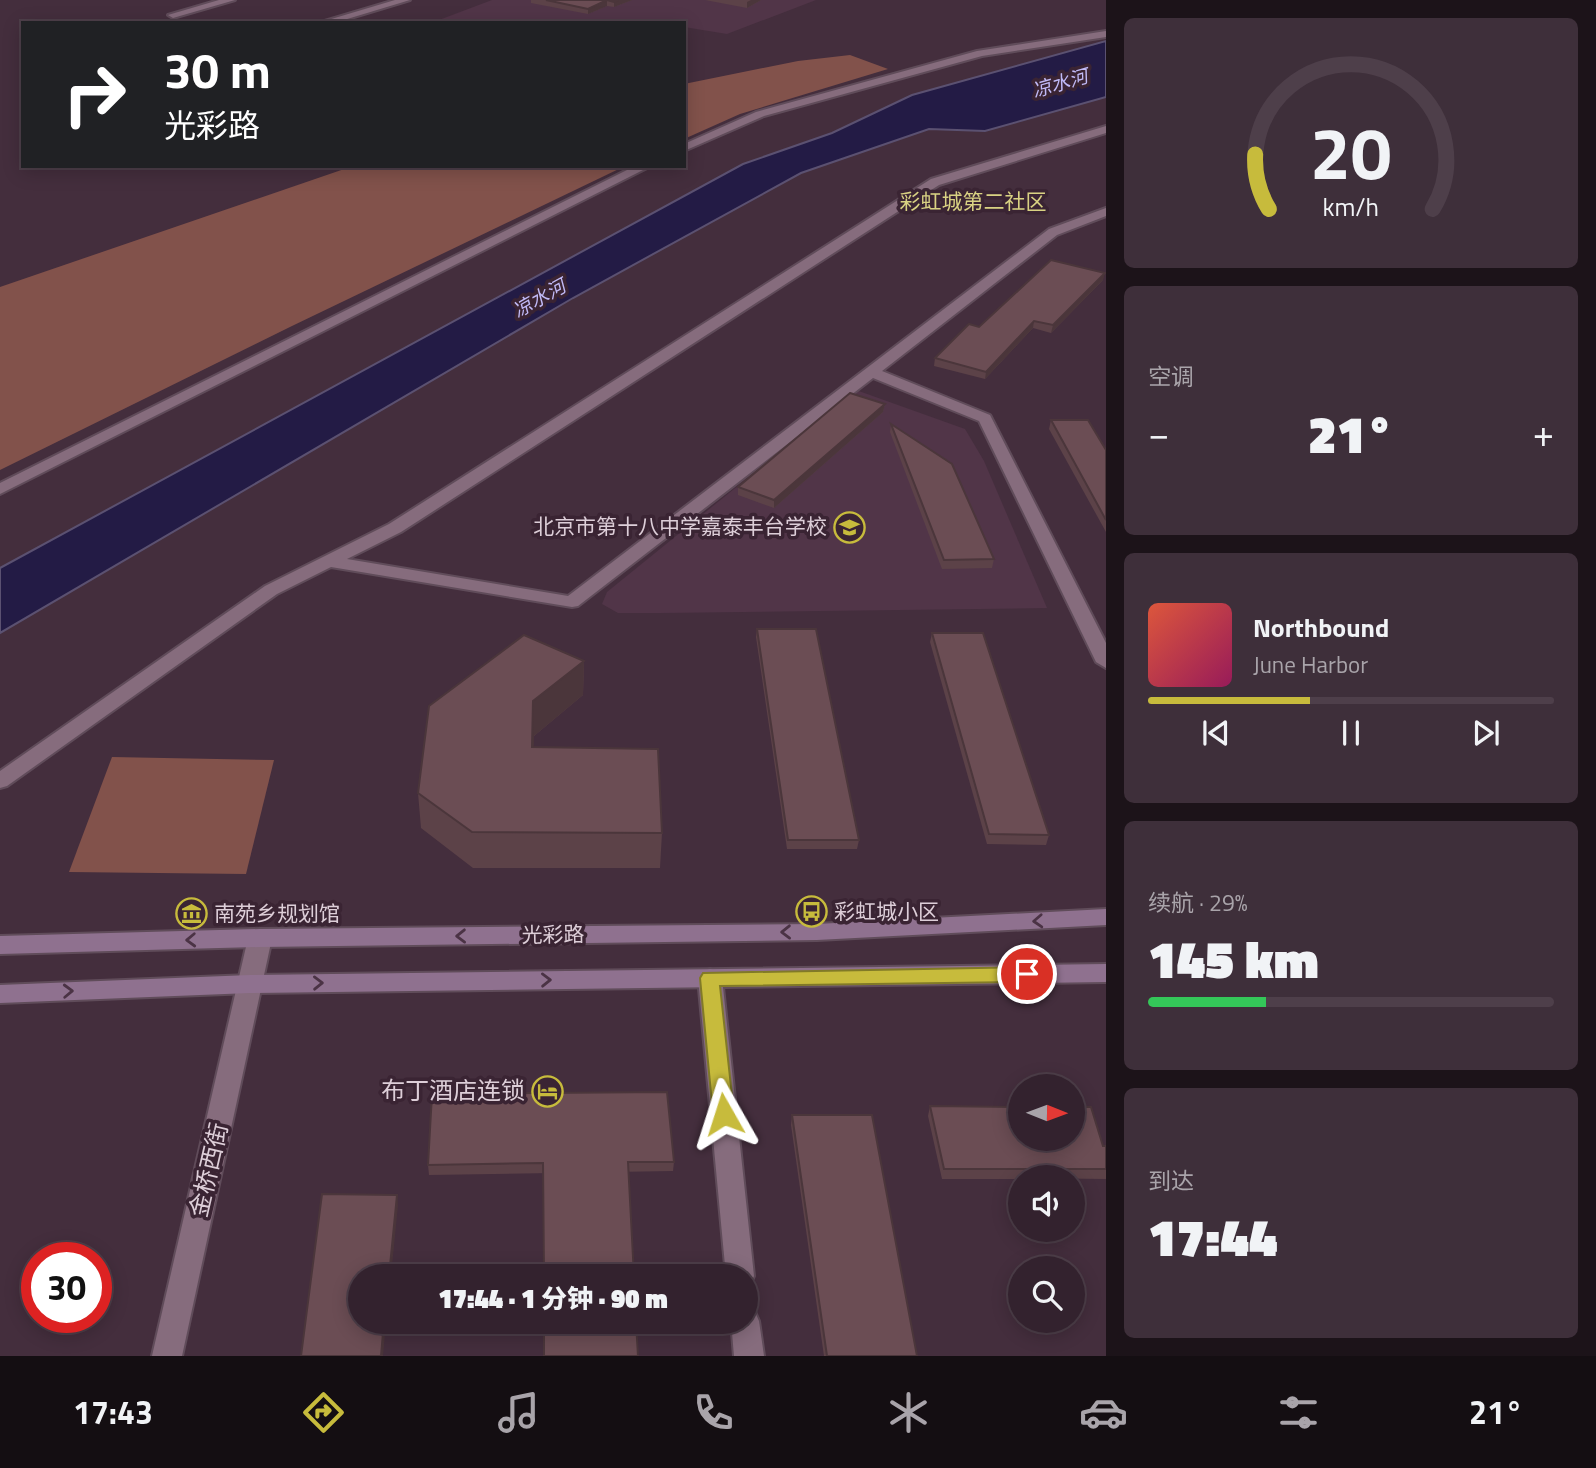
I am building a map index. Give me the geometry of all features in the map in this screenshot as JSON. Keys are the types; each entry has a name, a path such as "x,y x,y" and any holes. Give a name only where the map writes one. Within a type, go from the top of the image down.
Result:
{"main road":[{"name":"光彩路","path":"0,945 260,938 817,932 1106,917"},
{"path":"0,993 250,984 1106,973"}],"street":[{"path":"173,15 230,0"},
{"path":"330,21 405,0"},
{"path":"686,147 760,114 981,53 1106,34"},
{"path":"0,781 271,590 396,528 935,182 1106,129"},
{"path":"0,489 641,168"},
{"path":"329,561 572,602 1053,232 1106,212"},
{"path":"869,371 985,418 1106,662"},
{"name":"金桥西街","path":"167,1356 260,938"},
{"path":"710,978 739,1264"},
{"path":"746,1334 749,1356"}],"shaded area":[{"path":"492,0 816,0 727,34 686,27 686,21 436,21"},
{"path":"850,55 888,69 740,114 686,138 686,84 798,61"},
{"path":"347,168 621,168 0,470 0,287"},
{"name":"北京市第十八中学嘉泰丰台学校","path":"856,390 965,429 984,461 1047,608 618,613 602,604 607,592"},
{"path":"112,757 274,760 246,874 69,872"}],"water":[{"name":"凉水河","path":"1106,41 1106,97 985,131 929,129 801,173 573,298 0,633 0,568 743,164 832,133 912,95"}],"building":[{"path":"546,0 607,0 588,9"},
{"path":"1051,260 1105,273 1053,325 1034,321 986,372 935,358 969,324 979,327"},
{"path":"850,393 885,404 774,500 738,487"},
{"path":"1051,420 1088,420 1106,450 1106,520"},
{"path":"891,424 952,464 994,559 944,560"},
{"path":"757,629 816,629 859,840 788,840"},
{"path":"932,633 983,633 1049,835 989,834"},
{"path":"524,635 584,661 533,701 532,747 658,749 662,833 472,832 418,793 429,706"},
{"path":"667,1092 674,1162 628,1162 633,1264 544,1264 543,1163 428,1165 432,1094"},
{"path":"930,1106 1008,1107 1008,1152 1085,1152 1085,1107 1091,1107 1103,1146 1106,1146 1106,1169 1085,1169 1085,1165 1008,1165 1008,1169 944,1169"},
{"path":"792,1115 872,1115 917,1356 827,1356"},
{"path":"322,1194 397,1195 390,1264 348,1264 348,1334 383,1334 381,1356 301,1356"},
{"path":"544,1334 637,1334 638,1356 544,1356"}],"place":[{"name":"北京市第十八中学嘉泰丰台学校","path":"850,527"},
{"name":"彩虹城小区","path":"811,912"},
{"name":"南苑乡规划馆","path":"191,914"},
{"name":"布丁酒店连锁","path":"548,1091"}],"district":[{"name":"彩虹城第二社区","path":"973,202"}],"route":[{"path":"724,1114 710,978 1027,974"}]}
